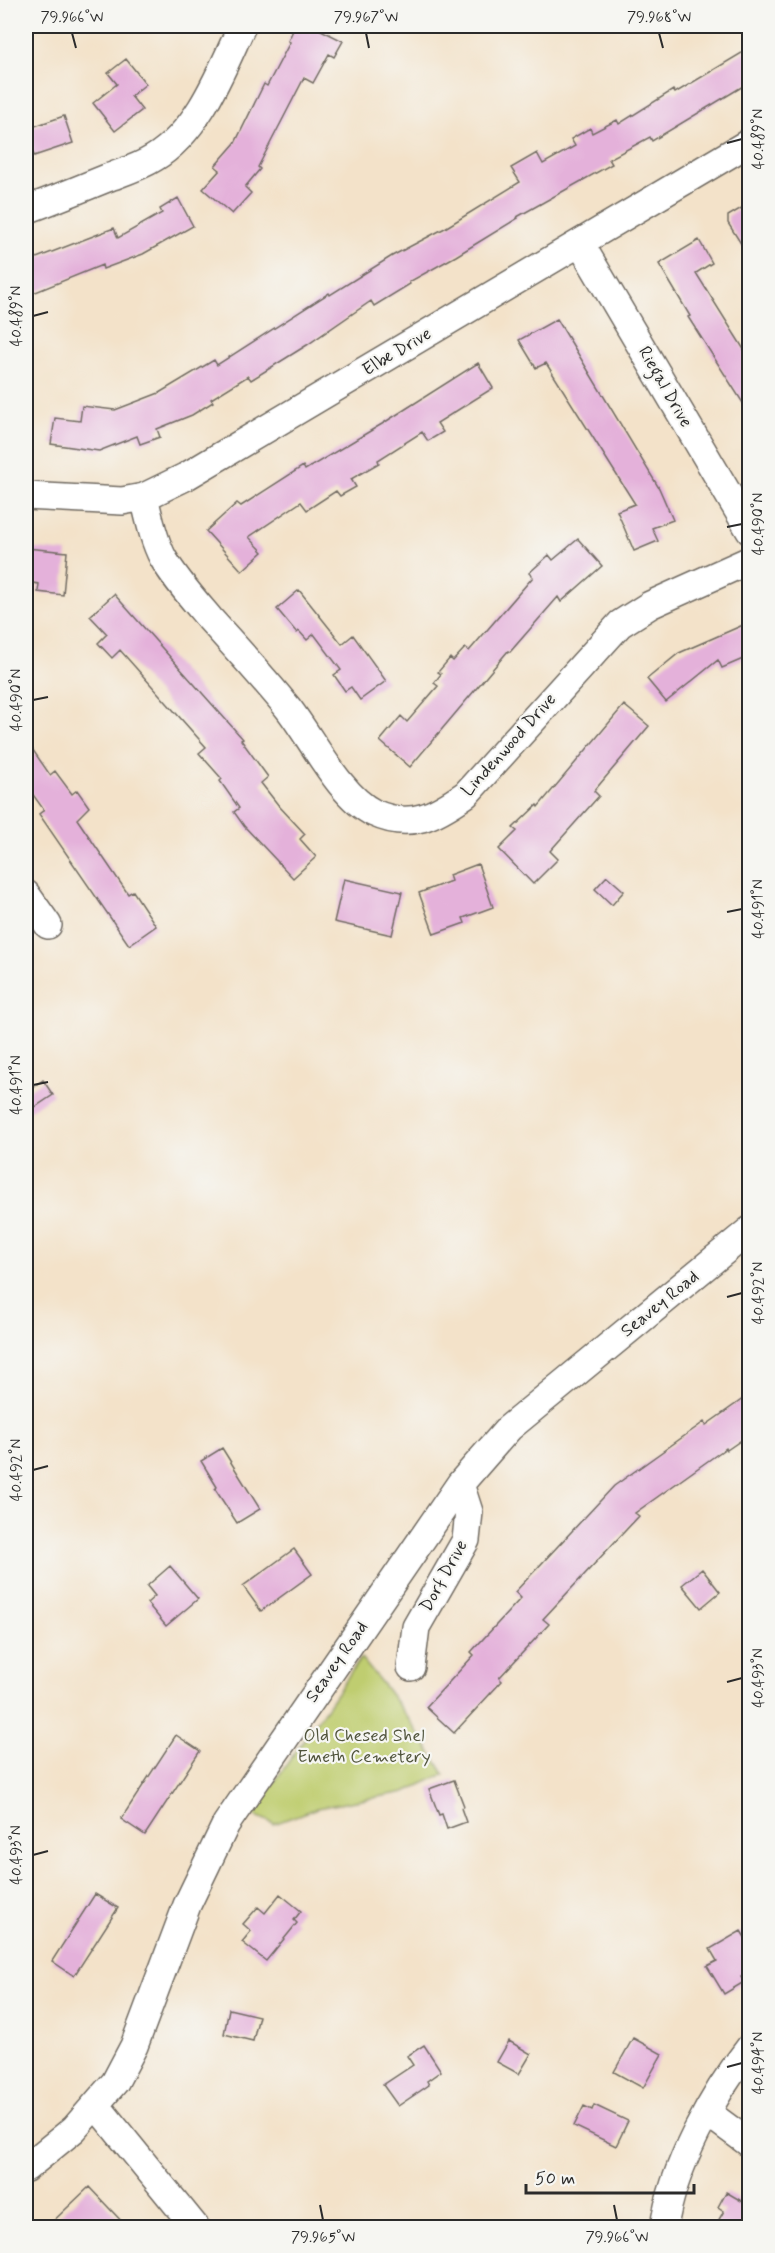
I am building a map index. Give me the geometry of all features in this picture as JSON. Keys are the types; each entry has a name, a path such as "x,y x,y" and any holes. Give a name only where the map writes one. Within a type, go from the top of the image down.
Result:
{"street":[{"path":"26,210 134,168 155,158 174,142 190,124 206,98 242,26"},
{"name":"Elbe Drive","path":"26,496 122,501 144,497 185,477 750,142"},
{"name":"Riegal Drive","path":"580,243 750,531"},
{"name":"Lindenwood Drive","path":"144,497 153,535 162,556 181,586 289,709 342,785 356,800 373,812 393,818 416,820 440,813 466,795 595,649 620,624 650,605 750,560"},
{"path":"26,894 48,925"},
{"name":"Seavey Road","path":"26,2168 74,2129 115,2082 134,2046 187,1905 226,1824 460,1484 508,1428 750,1230"},
{"name":"Dorf Drive","path":"411,1667 416,1628 466,1540 469,1512 460,1484"},
{"path":"664,2228 680,2170 708,2113 732,2071 750,2047"},
{"path":"96,2105 196,2228"},
{"path":"708,2113 750,2144"}],"green space":[{"name":"Old Chesed Shel Emeth Cemetery","path":"361,1658 406,1714 444,1774 405,1792 317,1808 274,1824 252,1814"}],"building":[{"path":"295,26 313,26 343,41 334,57 329,54 313,83 304,78 258,167 260,169 245,187 251,193 232,214 203,189 220,170 215,166 235,143 264,84 267,86 290,42 288,41"},
{"path":"750,48 750,82 652,141 650,137 609,159 612,164 517,217 456,256 409,282 410,284 374,306 371,301 251,380 248,376 211,399 213,402 192,415 157,429 160,437 140,444 137,436 99,451 51,444 55,418 80,421 82,406 115,410 159,393 214,360 217,365 329,293 330,295 392,256 445,228 520,182 511,168 537,153 543,164 575,146 571,139 590,128 592,133 617,120 619,124 673,90 675,93"},
{"path":"126,59 146,84 131,96 142,110 115,131 93,103 117,84 108,73"},
{"path":"64,116 73,143 34,156 26,129"},
{"path":"178,198 193,226 143,254 103,269 102,265 26,296 26,262 114,228 118,238 162,213 160,209"},
{"path":"750,203 750,258 728,223 728,216"},
{"path":"699,240 712,263 696,273 750,359 750,414 688,317 690,316 659,264"},
{"path":"557,319 659,488 673,520 652,528 658,541 634,551 617,511 635,504 546,363 536,368 519,340"},
{"path":"478,363 493,388 437,423 443,432 428,441 422,432 378,460 379,463 351,479 356,487 340,496 336,491 307,510 301,502 249,537 263,552 242,571 206,531 237,503 241,506 303,466 305,470"},
{"path":"578,539 602,566 561,602 558,597 510,652 508,651 410,767 380,741 401,716 407,722 438,686 434,683 441,674 438,672 450,658 453,661 465,648 469,651 533,577 529,573 549,555 553,560"},
{"path":"26,548 67,552 63,595 38,592 39,584 26,582"},
{"path":"299,590 342,644 353,635 386,681 360,700 351,687 345,691 334,675 341,670 314,634 307,640 299,631 297,633 277,609"},
{"path":"114,594 243,739 241,740 268,777 261,783 305,834 300,839 316,857 293,878 244,826 234,812 239,808 220,781 222,779 199,753 206,747 120,650 112,658 98,643 107,634 90,616"},
{"path":"750,622 750,656 722,668 718,660 666,702 647,679 679,653"},
{"path":"624,705 649,726 594,791 599,796 550,851 558,859 533,884 499,849 517,831 513,828 537,805 538,807"},
{"path":"26,740 50,775 55,771 72,794 77,790 89,807 77,819 128,894 133,891 156,926 129,945 39,814 44,810 26,785"},
{"path":"478,864 493,907 463,918 465,923 434,934 419,893 451,881 449,875"},
{"path":"607,876 624,891 612,905 595,889"},
{"path":"344,879 402,892 392,935 334,922"},
{"path":"43,1080 53,1095 26,1113 26,1092"},
{"path":"750,1394 750,1434 727,1450 726,1448 635,1513 639,1516 543,1619 549,1624 499,1678 502,1681 454,1733 426,1707 474,1655 471,1652 521,1598 515,1592 614,1486 704,1422 706,1425"},
{"path":"222,1448 260,1509 237,1523 215,1489 217,1487 201,1461"},
{"path":"294,1549 312,1574 261,1611 243,1586"},
{"path":"170,1566 198,1599 166,1626 147,1603 155,1596 147,1586"},
{"path":"702,1569 720,1592 701,1608 682,1585"},
{"path":"176,1735 200,1751 145,1835 121,1819"},
{"path":"454,1780 464,1806 461,1808 466,1822 447,1829 429,1789"},
{"path":"95,1894 118,1908 74,1976 52,1961"},
{"path":"280,1894 301,1911 294,1920 297,1923 266,1961 242,1942 251,1931 243,1924 258,1907 265,1913"},
{"path":"741,1931 750,1945 750,1972 741,1977 744,1982 724,1994 707,1966 717,1961 710,1949"},
{"path":"229,2009 259,2016 253,2041 224,2034"},
{"path":"633,2038 662,2054 643,2088 614,2072"},
{"path":"509,2041 531,2054 519,2074 497,2062"},
{"path":"424,2045 441,2071 427,2081 429,2085 398,2106 383,2085 413,2065 407,2056"},
{"path":"594,2105 628,2121 616,2146 574,2126 584,2106 592,2110"},
{"path":"89,2187 128,2228 46,2228"},
{"path":"726,2192 750,2206 750,2228 714,2228 724,2211 718,2207"}]}
